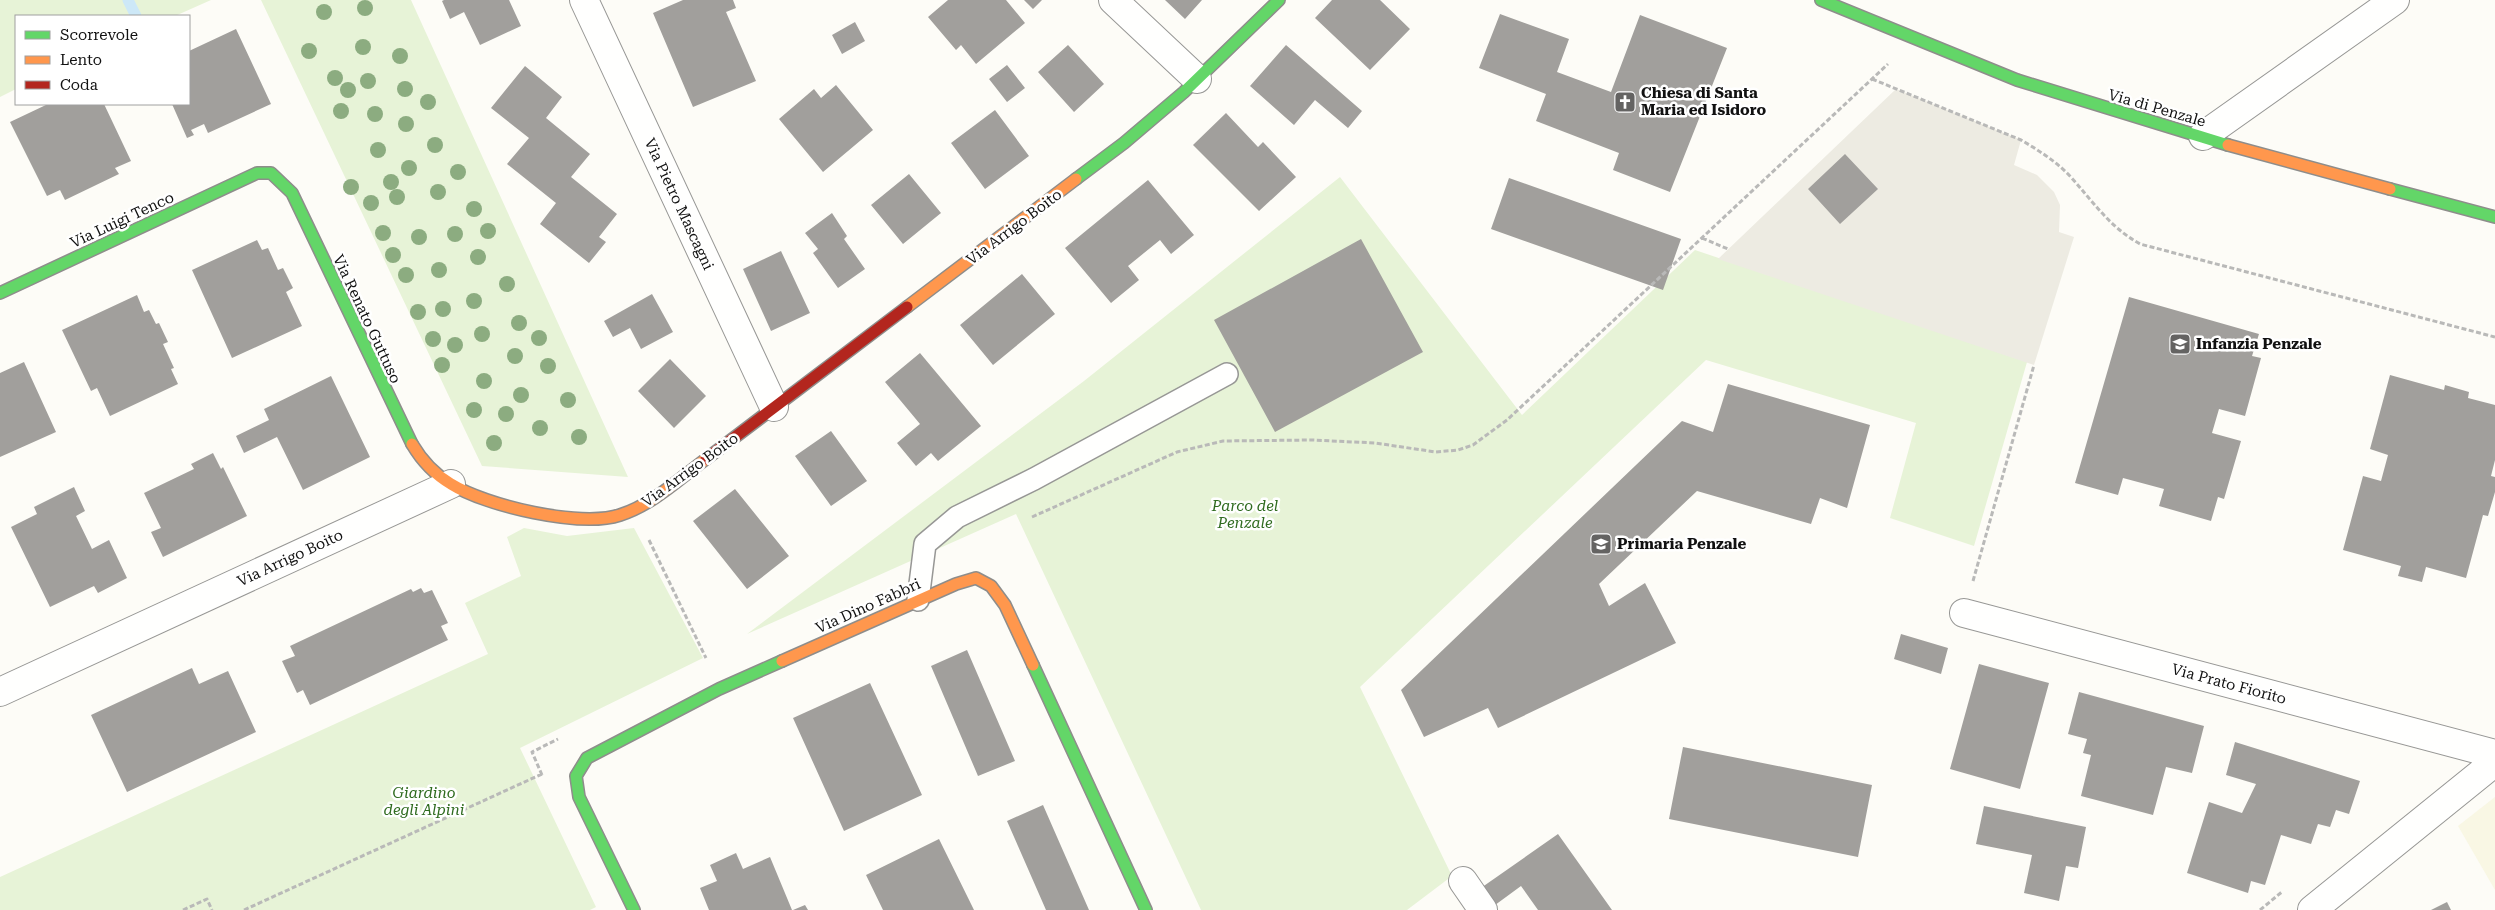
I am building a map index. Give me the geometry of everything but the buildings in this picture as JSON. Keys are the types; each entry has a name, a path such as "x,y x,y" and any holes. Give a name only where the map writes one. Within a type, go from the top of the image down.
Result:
{"street":[{"name":"Via Pietro Mascagni","path":"584,0 774,407"},
{"path":"1113,0 1198,79"},
{"name":"Via Arrigo Boito","path":"0,692 451,484 471,494 496,501 579,519 601,519 634,509 659,495 1124,143 1198,79 1279,0"},
{"name":"Via di Penzale","path":"1820,0 1914,40 2051,91 2132,117 2203,136 2234,148 2495,217"},
{"path":"2203,136 2395,0"},
{"name":"Via Luigi Tenco","path":"0,293 257,173"},
{"name":"Via Renato Guttuso","path":"257,173 271,173 292,193 408,438 434,472 451,484"},
{"name":"Via Dino Fabbri","path":"634,910 579,796 576,776 587,758 727,685 918,600 968,579 976,578 984,581 998,594 1005,605 1146,910"},
{"name":"Via Prato Fiorito","path":"1964,613 2495,754"},
{"path":"2312,910 2495,762"},
{"path":"1463,881 1482,910"}],"lane":[{"path":"918,600 925,544 957,517 1034,479 1227,374"}],"path":[{"path":"1030,517 1177,452 1223,441 1312,440 1366,442 1436,452 1458,450 1473,445 1507,420 1914,40"},
{"path":"1872,79 2021,140 2044,153 2067,174 2111,224 2140,244 2495,337"},
{"path":"1702,238 1728,248"},
{"path":"1964,613 2034,365"},
{"path":"634,509 708,663"},
{"path":"546,783 532,752 567,734"},
{"path":"244,910 542,774"},
{"path":"183,910 207,899 212,910"}],"shaded area":[{"path":"1896,89 2021,140 2014,165 2037,175 2054,192 2060,205 2059,232 2074,237 2034,365 1718,259"},
{"path":"2495,797 2495,890 2458,826"}],"green space":[{"path":"0,0 211,0 177,15 15,15 15,90 0,97"},
{"path":"261,0 411,0 628,477 482,466"},
{"name":"Parco del Penzale","path":"1340,177 1522,415 1695,250 2027,362 1974,546 1890,518 1916,423 1706,360 1360,687 1452,876 1407,910 1201,910 1016,514 747,634 1084,381"},
{"name":"Giardino degli Alpini","path":"524,528 567,536 634,528 703,658 520,748 596,907 590,910 0,910 0,877 488,654 465,603 521,576 507,537"}],"waterway":[{"path":"128,0 136,15"}],"traffic: fast":[{"path":"1076,179 1124,143 1184,92 1279,0"},
{"path":"1821,0 2017,80 2228,145"},
{"path":"0,293 257,173 271,173 292,193 412,444"},
{"path":"2390,189 2495,217"},
{"path":"634,910 579,797 576,776 587,758 719,689 782,661"},
{"path":"1033,665 1146,910"}],"traffic: slow":[{"path":"2228,145 2390,189"},
{"path":"907,307 1076,179"},
{"path":"412,444 434,471 451,484 467,492 487,500 534,513 582,519 603,518 632,511 665,491 706,459"},
{"path":"782,661 956,584 976,578 991,586 1005,605 1033,665"}],"traffic: jam":[{"path":"706,459 907,307"}],"place":[{"name":"Chiesa di Santa Maria ed Isidoro","path":"1625,102"},
{"name":"Infanzia Penzale","path":"2180,344"},
{"name":"Primaria Penzale","path":"1601,544"}]}
